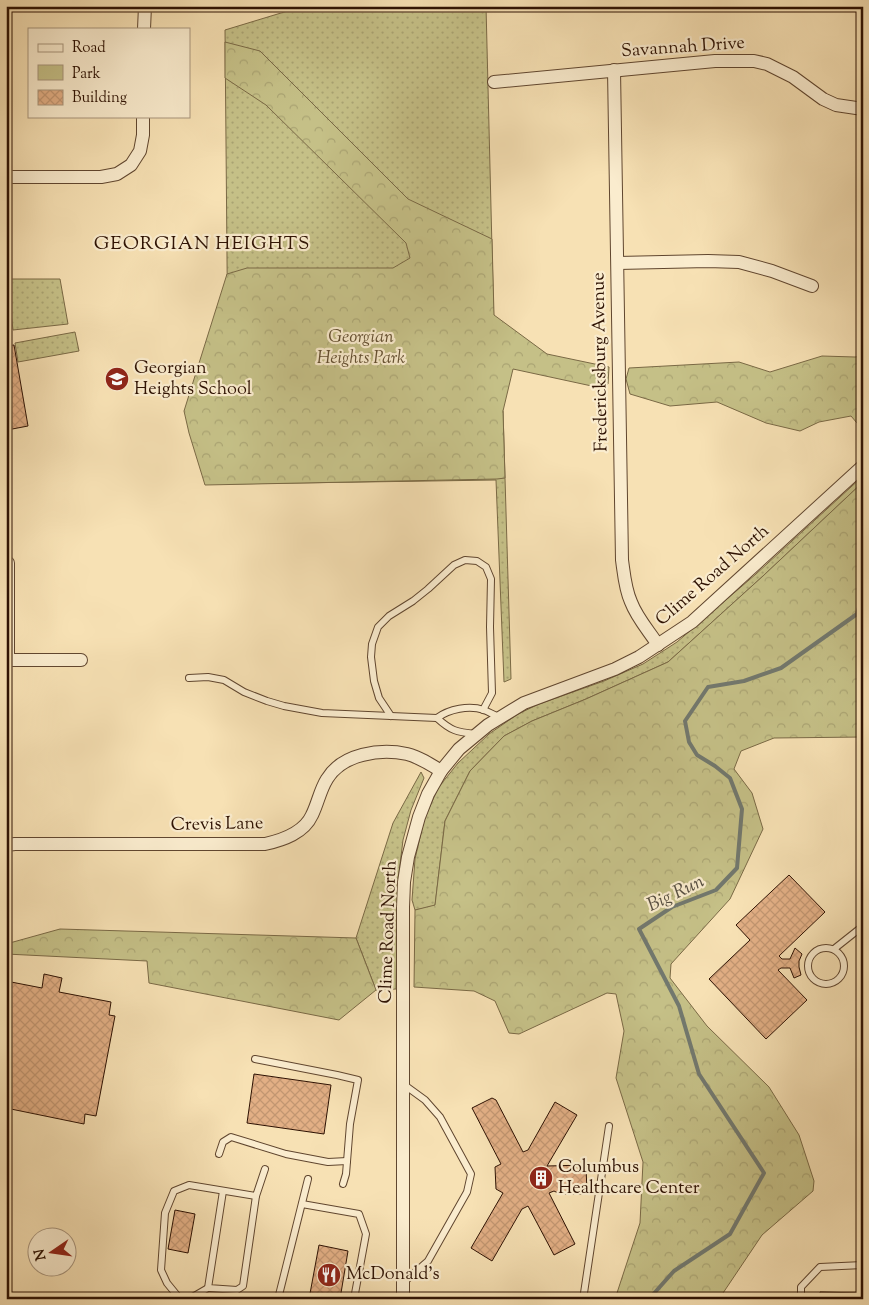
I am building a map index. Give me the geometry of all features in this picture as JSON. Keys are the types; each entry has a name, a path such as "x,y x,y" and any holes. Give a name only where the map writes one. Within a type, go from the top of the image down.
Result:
{"street":[{"path":"144,28 145,6"},
{"name":"Savannah Drive","path":"494,82 715,61 754,61 767,64 793,77 823,99 836,105 863,109"},
{"name":"Fredericksburg Avenue","path":"614,70 622,560 624,580 631,602 638,616 658,645"},
{"path":"6,177 101,177 117,174 131,165 140,151 143,135 143,118"},
{"path":"618,263 708,260 739,262 772,271 812,286"},
{"name":"Clime Road North","path":"403,1299 404,882 408,857 419,817 428,794 441,772 460,749 488,725 524,704 639,657 692,622 863,466"},
{"path":"8,563 7,660 81,660"},
{"name":"Crevis Lane","path":"6,845 265,844 292,836 302,828 312,816 327,778 348,759 362,754 385,752 406,754 423,760 441,772"}],"lane":[{"path":"391,716 380,698 374,681 370,657 378,627 389,616 428,589 454,564 465,560 477,561 486,567 491,579 492,693 483,710"},
{"path":"190,678 208,677 224,680 244,692 267,701 322,713 437,718 445,712 468,708 483,710 500,718"},
{"path":"437,718 447,727 456,731 477,734"},
{"path":"834,949 842,957 844,963 842,975 833,983 820,984 811,976 808,970 810,958 817,950 823,948 834,949 863,926"},
{"path":"255,1059 358,1080 350,1124 343,1184"},
{"path":"403,1084 425,1100 440,1117 471,1174 467,1192 428,1260 403,1283"},
{"path":"582,1299 609,1126"},
{"path":"219,1154 223,1142 231,1137 286,1154 328,1162 347,1161"},
{"path":"189,1299 208,1288 237,1290 243,1286 256,1196 264,1169"},
{"path":"278,1299 308,1178"},
{"path":"180,1299 167,1283 161,1270 166,1213 174,1191 189,1185 256,1196"},
{"path":"208,1288 223,1191"},
{"path":"302,1204 359,1214 366,1234 354,1299"},
{"path":"801,1299 802,1286 820,1267 863,1265"}],"green space":[{"name":"Georgian Heights Park","path":"304,6 486,6 496,410 503,411 511,679 504,682 496,480 229,484 225,30"},
{"path":"225,42 260,51 408,199 492,239 494,315 547,354 609,367 608,384 601,388 513,369 503,411 505,478 205,485 184,411 227,274 247,268 393,268 410,258 406,243 266,105 225,78"},
{"path":"7,279 60,279 68,324 13,330"},
{"path":"75,332 79,351 18,362 15,343"},
{"path":"822,356 863,356 863,430 851,416 819,422 800,431 766,423 717,402 670,406 630,394 626,379 629,368 739,362 770,372"},
{"path":"863,476 863,482 668,662 532,721 504,736 470,771 445,821 435,906 415,910 412,900 415,859 424,820 438,788 458,763 489,734 518,714 643,664 677,642 756,574"},
{"path":"863,482 863,737 774,738 741,751 734,769 752,793 763,829 730,899 671,964 670,978 707,1026 769,1087 799,1135 814,1181 813,1191 762,1235 719,1299 615,1299 640,1223 643,1162 616,1078 624,1031 616,994 607,993 519,1034 509,1033 495,1001 474,991 414,987 415,910 435,905 445,821 470,771 504,736 532,721 668,662"},
{"path":"421,772 424,778 411,810 403,840 398,881 396,989 376,990 356,938 393,823"},
{"path":"60,929 356,938 376,990 339,1020 149,983 147,961 6,954 6,944"}],"building":[{"path":"14,345 28,426 7,430 6,346"},
{"path":"789,875 825,912 779,956 782,959 790,959 795,948 802,954 799,961 801,975 794,978 790,968 778,970 807,1000 766,1039 709,979 750,940 736,925"},
{"path":"44,974 62,978 59,992 111,1002 109,1015 115,1016 96,1116 85,1114 84,1124 6,1108 6,981 42,988"},
{"path":"254,1074 331,1085 324,1134 247,1123"},
{"name":"Columbus Healthcare Center","path":"492,1098 496,1100 523,1152 528,1150 555,1102 577,1115 547,1166 586,1165 587,1194 560,1194 554,1191 549,1193 575,1244 554,1255 528,1206 522,1209 492,1261 471,1248 503,1193 496,1189 495,1167 501,1164 472,1108"},
{"path":"175,1210 195,1214 188,1253 168,1249"},
{"name":"McDonald's","path":"319,1245 348,1251 340,1299 309,1299"},
{"path":"820,1292 863,1293 863,1299 820,1299"}],"waterway":[{"name":"Big Run","path":"649,1299 674,1271 730,1234 764,1173 699,1074 679,1006 639,929 672,907 716,890 737,868 742,809 730,778 697,755 689,742 685,721 708,687 744,681 781,668 857,614 863,594"}],"place":[{"name":"Georgian Heights School","path":"117,379"},
{"name":"Columbus Healthcare Center","path":"541,1178"},
{"name":"McDonald's","path":"329,1275"}],"district":[{"name":"GEORGIAN HEIGHTS","path":"202,244"}]}
